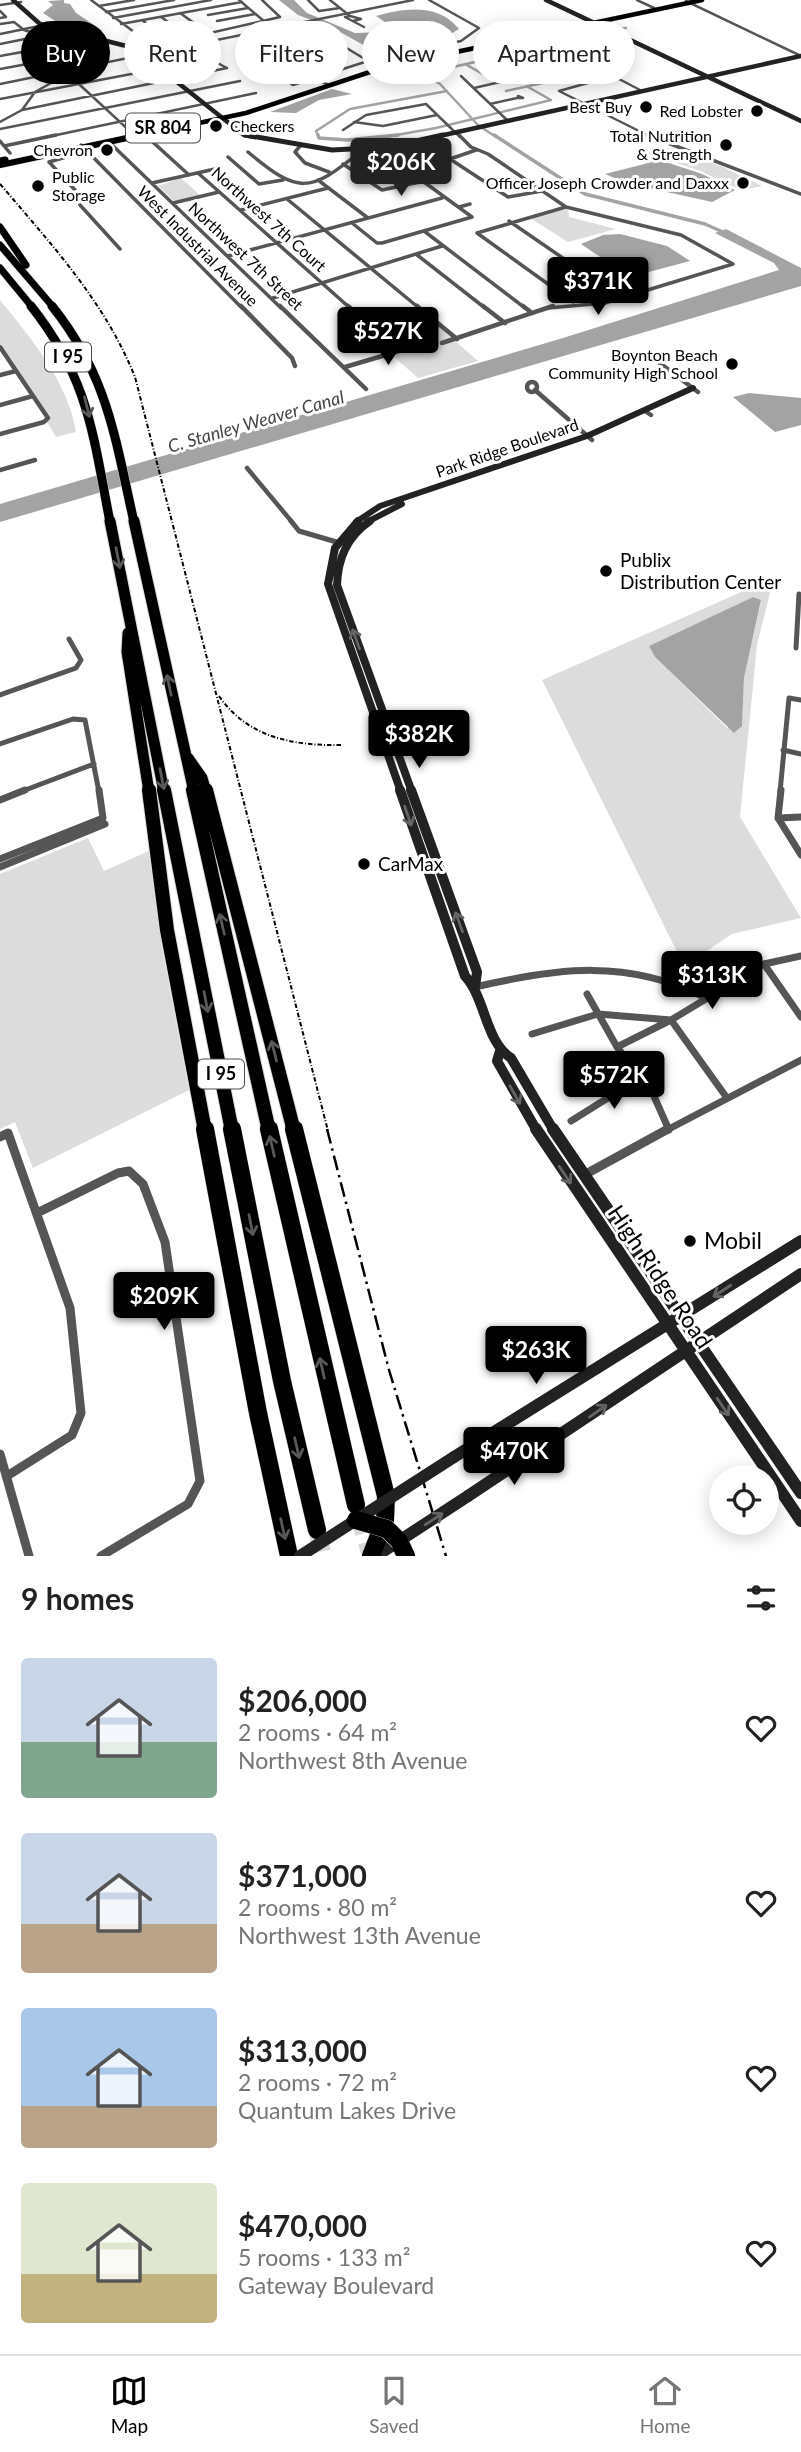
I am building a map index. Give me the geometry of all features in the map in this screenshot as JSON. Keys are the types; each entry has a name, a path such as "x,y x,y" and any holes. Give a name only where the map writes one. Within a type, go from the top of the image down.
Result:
{"highway":[{"path":"0,227 31,272 31,281"},
{"name":"I 95","path":"0,245 67,323 90,358 108,405 183,752 356,1513"},
{"name":"I 95","path":"0,268 53,333 77,376 99,463 282,1381 317,1530"},
{"path":"0,279 77,376"},
{"path":"129,616 127,652 140,722 167,930 253,1391 289,1556"},
{"path":"183,752 202,778 228,867 387,1500 374,1556"},
{"path":"356,1513 382,1527 403,1549"}],"main road":[{"name":"SR 804","path":"595,21 702,0"},
{"name":"SR 804","path":"595,21 690,1"},
{"name":"SR 804","path":"84,148 133,134 269,107 326,84"},
{"name":"SR 804","path":"1,162 14,157 84,148 221,117"},
{"path":"125,139 161,128"}],"street":[{"path":"92,0 124,26"},
{"path":"99,6 134,0"},
{"path":"106,12 174,0"},
{"path":"113,18 211,0"},
{"path":"221,29 279,17 262,0"},
{"path":"308,0 319,11 340,8"},
{"path":"330,0 348,14 361,19 353,21"},
{"path":"305,21 413,0"},
{"path":"429,0 479,29 459,41"},
{"path":"637,0 654,8"},
{"path":"0,5 17,1 40,21"},
{"path":"121,24 241,1 262,20"},
{"path":"552,1 595,21"},
{"path":"552,1 595,21"},
{"path":"690,1 801,56"},
{"path":"208,15 248,8"},
{"path":"199,10 216,21 255,14"},
{"path":"0,11 6,17 0,18"},
{"path":"180,13 191,21"},
{"path":"348,14 345,17 362,26"},
{"path":"161,17 167,21"},
{"path":"0,24 14,22 21,27"},
{"path":"221,24 226,28"},
{"path":"0,34 21,31"},
{"path":"635,39 801,119"},
{"path":"0,44 21,40"},
{"path":"635,41 711,76"},
{"path":"348,49 368,61 348,67"},
{"path":"653,50 670,55"},
{"path":"0,56 21,52"},
{"path":"660,54 670,55"},
{"path":"179,84 234,130 249,136 361,151 473,129 801,56"},
{"path":"520,62 539,73 515,79 496,68 520,62"},
{"path":"0,69 21,65"},
{"path":"0,69 12,82"},
{"path":"461,76 508,121"},
{"path":"0,84 21,80"},
{"path":"0,128 235,82"},
{"path":"22,110 35,92 48,84"},
{"path":"0,99 74,84"},
{"path":"80,84 133,134"},
{"path":"0,122 22,110 149,84"},
{"path":"474,88 492,84"},
{"path":"583,84 560,90 582,105 660,141 719,160 801,196"},
{"path":"628,84 642,91"},
{"path":"4,146 256,93"},
{"path":"490,104 517,98"},
{"path":"344,130 370,114 419,103 428,105 446,126 476,150 566,207 681,235 733,264 597,304 573,303 532,313 442,343"},
{"path":"354,122 383,126 437,115"},
{"name":"Northwest 7th Court","path":"145,135 189,175"},
{"path":"0,141 14,157"},
{"name":"Northwest 7th Street","path":"109,142 366,389"},
{"path":"301,145 295,152 297,156 306,163 329,172"},
{"path":"84,148 49,162 76,192 80,205 120,249"},
{"name":"West Industrial Avenue","path":"84,148 292,358 295,366"},
{"path":"476,150 450,158 510,198 542,191"},
{"path":"228,157 259,184 283,180 305,184 318,180 361,151"},
{"path":"248,152 283,180"},
{"path":"355,171 373,162"},
{"path":"343,164 382,190 434,179"},
{"path":"152,183 215,169"},
{"name":"Northwest 7th Court","path":"198,173 385,339"},
{"path":"318,180 368,218"},
{"path":"352,223 382,243 472,216 442,198 424,182"},
{"path":"241,210 328,188"},
{"path":"173,203 219,192"},
{"path":"228,256 442,198"},
{"path":"287,199 457,339"},
{"path":"459,207 470,204"},
{"path":"566,207 479,230 477,234 573,303"},
{"path":"509,221 621,298"},
{"path":"424,232 532,313"},
{"path":"273,298 349,277 369,266 442,246"},
{"path":"416,254 506,323"},
{"path":"385,339 437,323"},
{"path":"385,339 399,351"},
{"path":"345,367 423,344"},
{"path":"0,347 47,418 44,422 0,434"},
{"path":"653,358 696,390"},
{"path":"0,375 16,371"},
{"path":"535,390 589,438"},
{"name":"Park Ridge Boulevard","path":"342,544 367,521 400,502 589,438 696,390"},
{"path":"0,405 33,396"},
{"path":"0,470 35,460"},
{"path":"247,468 299,531 342,544"},
{"name":"High Ridge Road","path":"342,544 329,560 332,583 360,665 383,746 465,976 475,986 500,1051 511,1058 553,1130 801,1493"},
{"path":"796,648 799,635 799,594"},
{"path":"0,695 76,668 81,660 69,639"},
{"name":"High Ridge Road","path":"360,665 394,744 477,972 475,986"},
{"path":"801,700 789,698 778,818 801,855"},
{"path":"0,744 73,719 82,719 88,725 104,821"},
{"path":"383,746 394,744"},
{"path":"783,750 801,754"},
{"path":"0,800 94,764"},
{"path":"778,818 801,817"},
{"path":"0,859 104,821"},
{"path":"0,867 104,821"},
{"path":"439,900 450,897"},
{"path":"617,1047 671,1020 764,964 801,956"},
{"path":"764,964 801,1017"},
{"path":"475,986 539,972 604,970 676,982 706,998"},
{"path":"587,994 617,1047 643,1076 660,1103 669,1130"},
{"path":"532,1034 598,1014 671,1020 727,1098"},
{"name":"High Ridge Road","path":"500,1051 497,1061 540,1137 801,1521"},
{"path":"584,1175 801,1060"},
{"path":"571,1121 643,1076"},
{"path":"540,1137 553,1130"},
{"path":"4,1135 37,1213 72,1318 80,1421 66,1440 7,1476"},
{"path":"37,1213 118,1173 130,1171 143,1184 165,1242 199,1471 197,1490 188,1504 101,1556"},
{"path":"300,1556 356,1513 387,1500 801,1241"},
{"path":"374,1556 403,1549 468,1496 568,1432 685,1350 801,1274"},
{"path":"0,1454 29,1556"}],"shaded area":[{"path":"64,0 64,3 70,4 76,13 88,21 55,21 43,13 53,5 48,1"},
{"path":"279,0 294,0 307,13 326,21 314,21 298,15"},
{"path":"409,10 431,11 451,21 384,21 376,16"},
{"path":"348,30 362,33 362,44 348,36"},
{"path":"332,89 352,94 319,100 296,113 270,112"},
{"path":"667,148 721,166 762,186 741,190 698,170 645,153"},
{"path":"660,160 702,174 735,190 712,202 626,183 605,174"},
{"path":"181,178 200,195 174,201 158,186"},
{"path":"568,209 569,217 616,229 568,242 530,218"},
{"path":"726,229 801,268 801,286 0,522 0,504 563,338 779,270 774,263 715,233"},
{"path":"620,234 667,246 690,261 630,277 581,244 603,235"},
{"path":"0,300 36,345 57,378 72,414 76,432 56,437 47,422 50,417 0,343"},
{"path":"438,326 478,361 418,378 393,356 404,352 392,339"},
{"path":"749,393 801,398 801,425 775,432 733,397"},
{"path":"771,579 773,581 757,645 740,817 801,918 732,934 684,966 542,680","holes":["753,597 761,601 744,678 742,726 727,728 655,657 649,646"]},
{"path":"753,597 761,600 744,678 742,726 734,733 655,657 649,646"},
{"path":"88,838 104,871 149,851 162,947 189,1090 33,1168 15,1122 0,1129 0,874"}],"waterway":[{"path":"465,64 473,62"},
{"path":"459,66 465,64"},
{"path":"465,64 473,69"},
{"path":"440,84 447,91"},
{"path":"506,91 538,84"},
{"path":"473,119 551,100 528,87"},
{"path":"318,135 316,131 350,109 447,91"},
{"path":"447,91 473,119"},
{"path":"394,135 473,119"},
{"path":"473,119 496,137"},
{"path":"318,135 319,138 347,140 394,135"},
{"path":"385,137 394,135"},
{"path":"494,135 585,194 705,224 725,233"}],"tunnel":[{"path":"359,1516 371,1556"},
{"path":"318,1534 323,1556"}],"railway":[{"path":"0,184 58,252 93,299 109,324 135,377 328,1131"},
{"path":"219,696 244,722 273,737 307,744 342,745"},
{"path":"327,1129 389,1370 446,1556"}],"place":[{"name":"Best Buy","path":"646,107"},
{"name":"Red Lobster","path":"757,111"},
{"name":"Checkers","path":"216,126"},
{"name":"Total Nutrition & Strength","path":"726,145"},
{"name":"Chevron","path":"107,150"},
{"name":"Officer Joseph Crowder and Daxxx","path":"743,183"},
{"name":"Public Storage","path":"38,186"},
{"name":"Boynton Beach Community High School","path":"732,364"},
{"name":"Publix Distribution Center","path":"606,571"},
{"name":"CarMax","path":"364,864"},
{"name":"Mobil","path":"690,1241"}],"water label":[{"name":"C. Stanley Weaver Canal","path":"256,422"}]}
